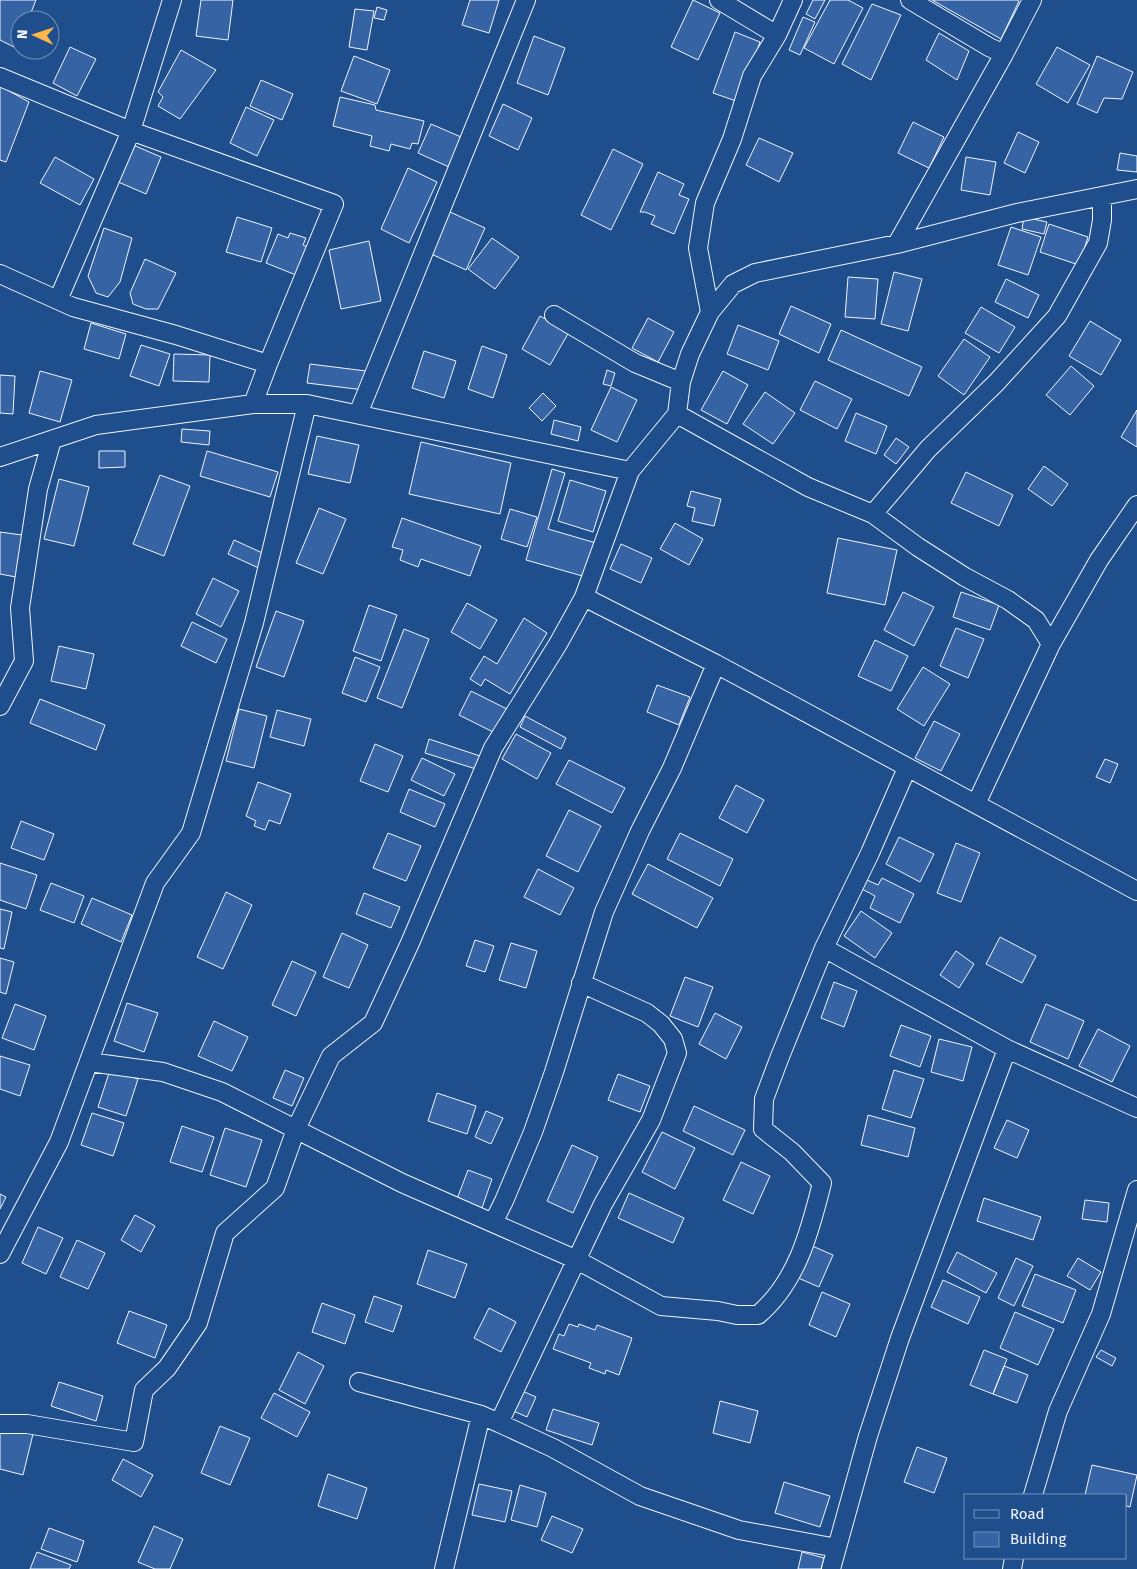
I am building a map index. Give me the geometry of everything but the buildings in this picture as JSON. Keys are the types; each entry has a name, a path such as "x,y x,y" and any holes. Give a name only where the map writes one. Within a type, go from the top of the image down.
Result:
{"street":[{"path":"58,300 131,131 172,0"},
{"path":"358,414 526,0"},
{"path":"719,0 777,35"},
{"path":"710,312 698,248 705,203 732,139 752,76 777,35 792,0"},
{"path":"910,0 1004,54"},
{"path":"897,244 1004,54 1032,0"},
{"path":"0,77 131,131 334,204 253,404"},
{"path":"0,1424 27,1424 134,1442 144,1390 167,1368 198,1323 225,1233 275,1188 296,1129 331,1056 373,1023 410,943 493,748 558,644 584,597 630,471 677,414 681,382 690,354 710,312 733,284 755,273 897,244 1017,213 1137,190"},
{"path":"872,514 928,449 996,383 1057,316 1098,243 1102,220 1102,196"},
{"path":"0,274 74,307 176,335 268,364"},
{"path":"554,315 635,363 681,382"},
{"path":"0,458 96,425 253,404 307,404 630,471"},
{"path":"0,1254 59,1142 156,883 190,833 254,623 307,404"},
{"path":"677,414 808,487 872,514 918,547 965,577 1008,600 1036,620 1051,644"},
{"path":"0,706 24,661 20,608 38,489 52,440"},
{"path":"976,804 1051,644 1099,560 1137,505"},
{"path":"584,597 716,664 1137,892"},
{"path":"492,1223 504,1201 536,1123 604,912 640,831 672,768 716,664"},
{"path":"89,1062 163,1072 222,1092 402,1183 577,1260 661,1306 718,1311 737,1315 758,1315 770,1305 783,1289 809,1232 822,1183 792,1152 763,1129 764,1099 824,948 870,853 907,768"},
{"path":"824,948 1007,1048 1137,1108"},
{"path":"499,1423 602,1204 651,1120 677,1053 673,1039 661,1024 647,1013 581,983"},
{"path":"830,1569 868,1436 900,1338 1007,1048"},
{"path":"1033,1494 1058,1411 1101,1314 1137,1190"},
{"path":"359,1382 480,1415 553,1448 640,1496 739,1530 837,1548"},
{"path":"444,1569 480,1415"}]}
